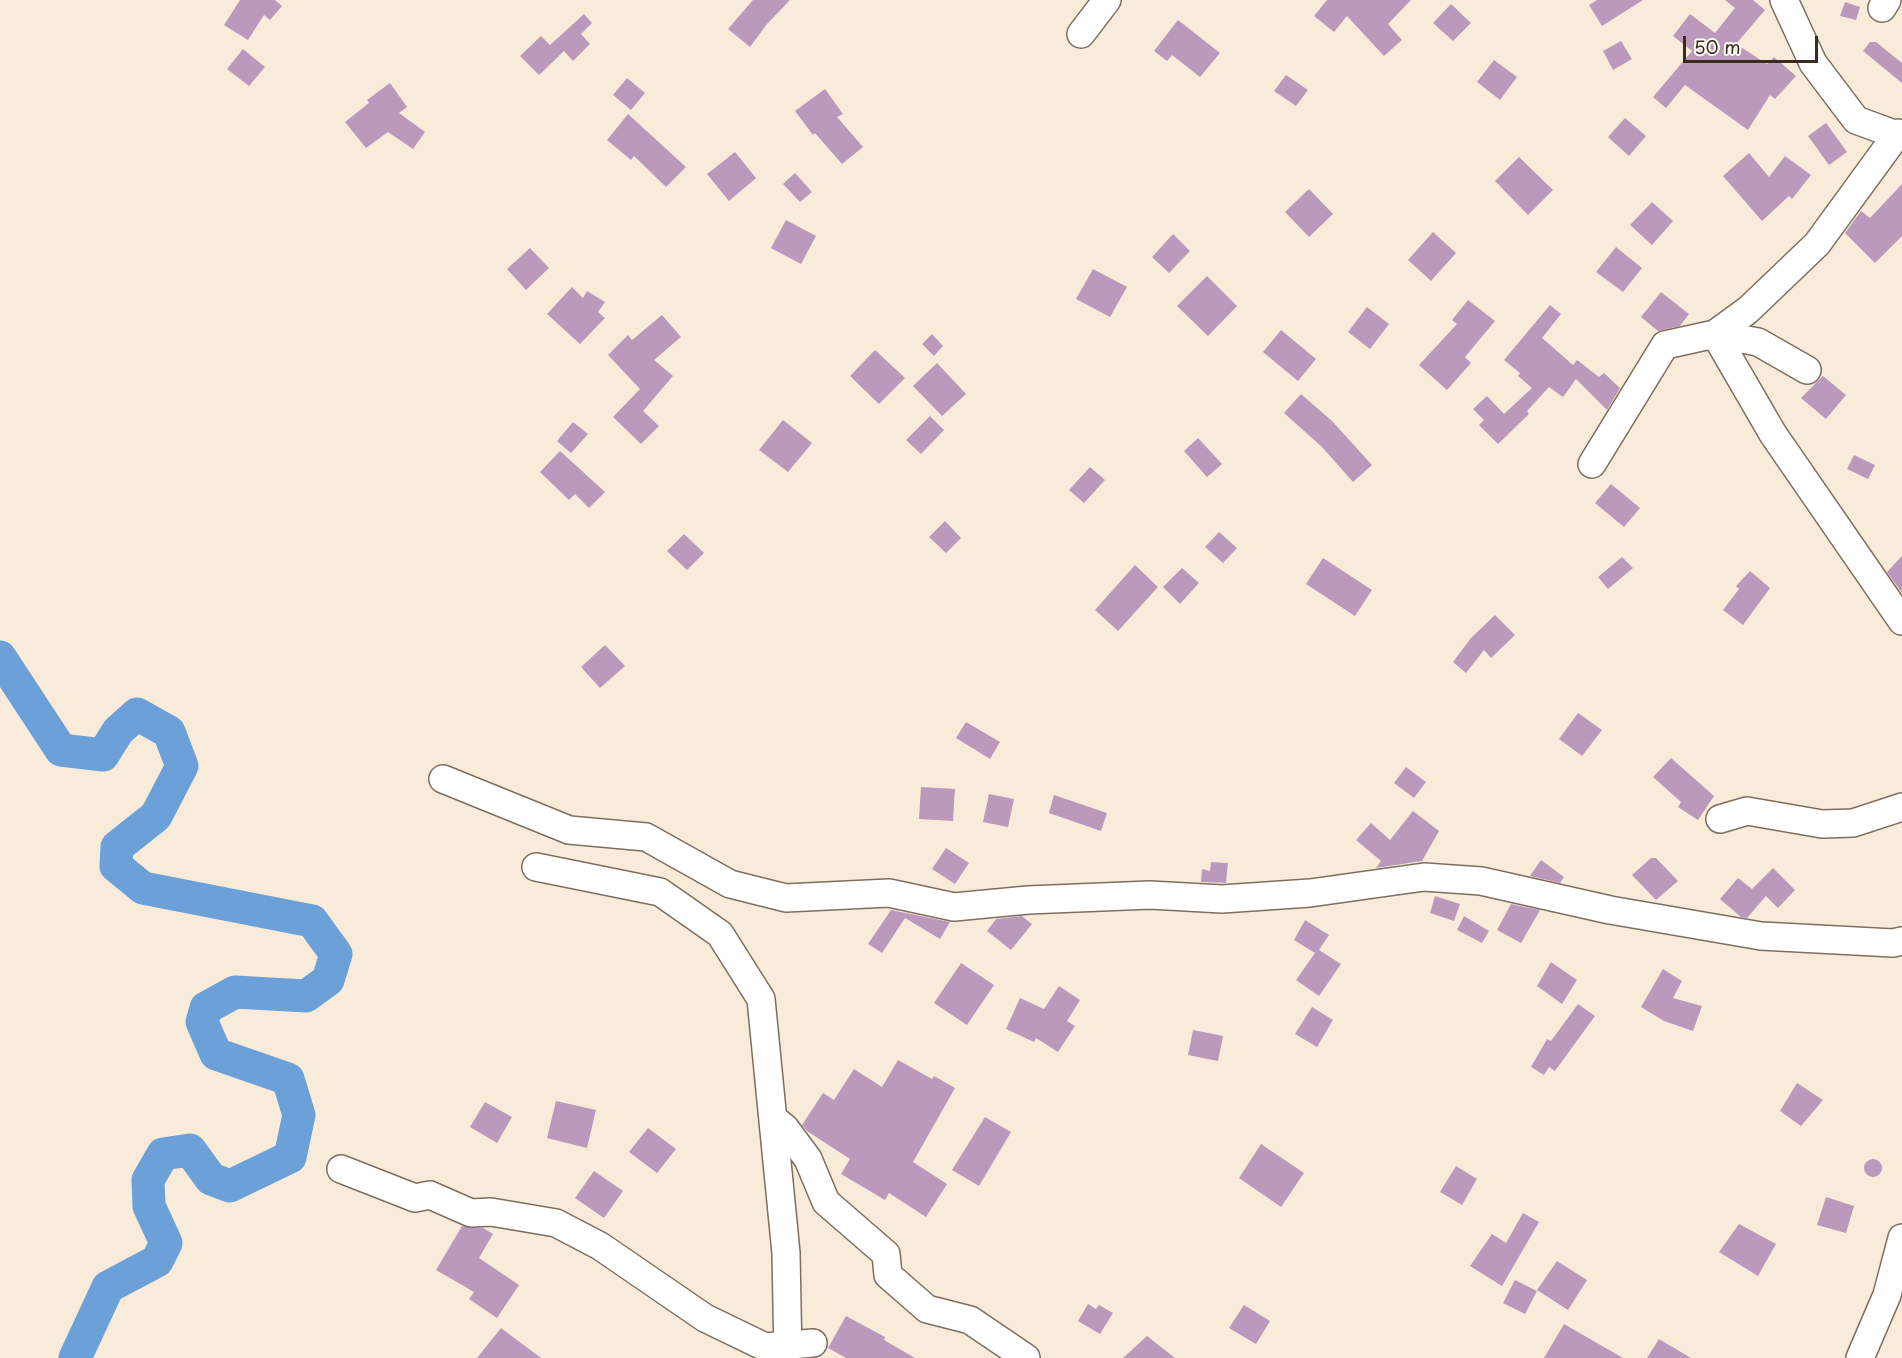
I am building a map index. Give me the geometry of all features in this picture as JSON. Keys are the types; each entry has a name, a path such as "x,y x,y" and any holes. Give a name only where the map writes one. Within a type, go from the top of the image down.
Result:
{"street":[{"path":"1081,34 1107,0"},
{"path":"1592,464 1665,345 1714,334 1748,310 1817,244 1900,135 1856,120 1812,63 1784,0"},
{"path":"1714,334 1758,342 1807,370"},
{"path":"1714,334 1773,434 1902,621"},
{"path":"443,779 569,830 646,837 730,884 786,898 889,893 954,907 1028,900 1150,895 1222,899 1310,892 1424,877 1480,881 1610,910 1761,936 1893,943 1902,941"},
{"path":"1720,819 1747,811 1822,824 1853,823 1902,807"},
{"path":"536,867 660,892 720,934 761,999 786,1253 787,1351"},
{"path":"773,1118 784,1128 808,1159 826,1202 886,1254 888,1275 927,1309 970,1320 1026,1358"},
{"path":"341,1169 415,1198 430,1195 471,1213 491,1212 556,1222 600,1246 705,1318 765,1347 787,1351 813,1343"},
{"path":"1860,1358 1887,1295 1902,1238"}],"building":[{"path":"240,0 275,0 282,6 270,20 264,15 248,40 224,25"},
{"path":"753,0 790,0 767,24 750,47 728,29"},
{"path":"1327,0 1411,0 1388,24 1402,40 1384,56 1347,16 1334,32 1314,16"},
{"path":"1597,0 1643,0 1602,26 1589,5"},
{"path":"1725,0 1753,0 1765,10 1736,44 1767,64 1774,57 1796,76 1775,99 1770,95 1748,130 1685,85 1666,108 1653,97 1692,51 1673,36 1690,14 1715,33 1735,8"},
{"path":"1845,2 1860,7 1856,20 1840,16"},
{"path":"1451,4 1471,23 1453,41 1433,23"},
{"path":"584,14 592,23 581,34 590,44 573,61 564,51 539,75 520,56 541,36 550,45"},
{"path":"1178,20 1220,53 1200,77 1172,55 1167,61 1154,51"},
{"path":"1621,41 1632,59 1613,70 1603,51"},
{"path":"1870,42 1876,42 1902,63 1902,83 1863,51"},
{"path":"243,49 265,67 249,86 227,69"},
{"path":"1494,60 1517,77 1500,100 1477,82"},
{"path":"1286,75 1308,90 1296,106 1274,91"},
{"path":"627,78 645,93 631,110 613,95"},
{"path":"390,83 407,107 399,113 425,132 413,149 388,132 366,148 345,122 369,103 367,100"},
{"path":"825,89 843,114 837,117 863,147 842,164 815,133 813,135 795,111"},
{"path":"628,114 686,167 666,187 634,156 631,160 607,140"},
{"path":"1625,118 1646,136 1629,156 1608,137"},
{"path":"1826,123 1847,152 1829,165 1808,136"},
{"path":"735,152 756,178 729,201 707,174"},
{"path":"1749,153 1769,177 1785,156 1811,175 1792,199 1789,196 1762,221 1723,176"},
{"path":"1519,157 1553,190 1528,215 1495,181"},
{"path":"795,173 812,192 800,202 783,184"},
{"path":"1902,184 1902,236 1875,263 1845,233 1861,211 1870,218"},
{"path":"1309,189 1333,214 1309,237 1285,212"},
{"path":"1652,202 1673,221 1652,245 1630,225"},
{"path":"786,220 816,236 801,264 771,248"},
{"path":"1433,232 1456,253 1431,281 1408,260"},
{"path":"1173,234 1190,251 1169,273 1152,257"},
{"path":"1616,247 1642,268 1623,292 1596,272"},
{"path":"530,248 549,268 526,290 507,269"},
{"path":"1093,269 1127,287 1110,317 1076,299"},
{"path":"1207,276 1237,306 1208,336 1177,306"},
{"path":"572,287 583,298 587,291 605,302 598,312 605,318 580,344 547,314"},
{"path":"1661,292 1689,314 1680,326 1658,331 1641,317"},
{"path":"1468,300 1495,321 1465,357 1471,363 1447,390 1419,365 1457,324 1452,320"},
{"path":"1550,305 1561,314 1542,338 1573,365 1577,360 1599,377 1604,373 1620,388 1607,410 1576,379 1563,397 1549,387 1527,411 1529,414 1498,444 1479,425 1484,420 1473,409 1487,396 1504,414 1532,388 1518,376 1520,373 1504,360"},
{"path":"1367,307 1389,324 1370,349 1348,332"},
{"path":"662,315 681,337 654,360 673,376 643,411 659,426 641,444 613,417 640,389 608,355 628,335 632,340"},
{"path":"1281,330 1316,359 1298,381 1263,352"},
{"path":"932,334 943,346 934,356 922,344"},
{"path":"875,350 905,378 879,404 850,376"},
{"path":"937,363 966,394 942,416 913,386"},
{"path":"1823,376 1846,395 1826,419 1801,398"},
{"path":"1301,394 1332,421 1372,465 1353,482 1322,447 1284,413"},
{"path":"930,416 944,430 921,454 906,440"},
{"path":"783,420 812,443 788,472 759,450"},
{"path":"573,422 588,434 571,453 557,441"},
{"path":"1198,438 1222,464 1207,477 1184,451"},
{"path":"560,451 605,492 589,508 575,494 569,500 540,472"},
{"path":"1854,455 1875,465 1868,479 1847,469"},
{"path":"1090,467 1105,480 1084,503 1069,490"},
{"path":"1611,484 1640,508 1624,527 1595,503"},
{"path":"945,521 961,538 946,553 929,537"},
{"path":"1219,532 1237,548 1223,563 1205,547"},
{"path":"684,534 704,553 687,570 667,551"},
{"path":"1902,556 1902,593 1887,572"},
{"path":"1622,557 1633,568 1608,589 1598,577"},
{"path":"1323,558 1372,590 1355,616 1306,584"},
{"path":"1135,565 1158,587 1118,631 1095,610"},
{"path":"1182,568 1199,583 1180,604 1163,587"},
{"path":"1750,571 1770,588 1743,625 1723,610 1739,589 1736,586"},
{"path":"1495,615 1515,635 1491,658 1484,650 1466,673 1453,662 1471,638"},
{"path":"605,645 625,666 600,688 581,667"},
{"path":"1578,713 1602,730 1582,756 1559,739"},
{"path":"966,722 1000,742 990,759 956,738"},
{"path":"1671,758 1714,796 1698,820 1678,807 1681,802 1653,777"},
{"path":"1406,767 1426,782 1414,798 1394,783"},
{"path":"921,787 955,789 953,821 919,819"},
{"path":"989,794 1014,799 1008,827 983,822"},
{"path":"1054,795 1107,813 1101,831 1049,813"},
{"path":"1413,811 1439,831 1422,861 1376,868 1381,861 1356,840 1371,823 1390,840"},
{"path":"946,848 969,863 955,884 932,869"},
{"path":"1651,858 1656,858 1678,881 1656,900 1632,875"},
{"path":"1541,860 1564,877 1560,883 1530,876"},
{"path":"1211,862 1228,863 1226,883 1201,882 1202,869 1210,871"},
{"path":"1773,868 1795,890 1778,908 1766,896 1747,918 1741,917 1720,899 1738,878 1752,889"},
{"path":"1435,896 1460,904 1454,921 1430,913"},
{"path":"1511,904 1540,910 1521,943 1497,930"},
{"path":"891,910 950,922 940,939 905,918 882,953 868,944"},
{"path":"1022,916 1032,924 1011,950 987,931 996,919"},
{"path":"1464,916 1489,931 1482,943 1457,930"},
{"path":"1305,920 1329,935 1319,950 1341,964 1319,996 1296,980 1315,953 1294,940"},
{"path":"1551,962 1577,980 1562,1004 1537,986"},
{"path":"961,963 994,985 967,1025 934,1003"},
{"path":"1663,969 1682,981 1673,998 1702,1006 1693,1031 1664,1021 1641,1007"},
{"path":"1059,986 1080,1000 1067,1021 1075,1026 1058,1052 1036,1038 1034,1042 1006,1029 1020,998 1044,1009"},
{"path":"1578,1004 1595,1016 1555,1071 1549,1067 1544,1075 1531,1067 1547,1039 1551,1041"},
{"path":"1312,1007 1333,1020 1317,1047 1295,1034"},
{"path":"1193,1030 1223,1036 1218,1061 1188,1055"},
{"path":"898,1060 932,1079 934,1076 955,1088 913,1162 947,1184 926,1217 889,1193 885,1200 841,1174 850,1159 807,1131 802,1125 823,1093 834,1100 854,1069 882,1087"},
{"path":"1797,1083 1823,1100 1801,1126 1780,1111"},
{"path":"556,1101 596,1110 587,1148 547,1138"},
{"path":"485,1102 512,1117 497,1143 470,1127"},
{"path":"985,1117 1011,1132 979,1186 952,1170"},
{"path":"648,1128 676,1149 657,1173 629,1152"},
{"path":"1261,1144 1304,1173 1281,1207 1239,1178"},
{"path":"1873,1159 1879,1162 1882,1168 1879,1174 1873,1177 1867,1174 1864,1168 1867,1162"},
{"path":"1456,1166 1477,1179 1462,1205 1440,1192"},
{"path":"594,1171 623,1191 604,1218 575,1198"},
{"path":"1826,1197 1854,1206 1846,1233 1817,1225"},
{"path":"1523,1213 1539,1222 1502,1286 1470,1266 1492,1234 1506,1243"},
{"path":"1739,1224 1776,1244 1758,1276 1719,1252"},
{"path":"462,1226 483,1228 493,1234 479,1258 519,1285 497,1318 469,1299 474,1292 436,1270"},
{"path":"1557,1261 1587,1280 1568,1310 1537,1290"},
{"path":"1515,1280 1537,1291 1525,1314 1503,1303"},
{"path":"1088,1304 1096,1309 1099,1305 1113,1313 1100,1334 1078,1321"},
{"path":"1244,1305 1270,1321 1256,1344 1229,1328"},
{"path":"846,1316 885,1337 884,1340 915,1358 846,1358 828,1348"},
{"path":"1564,1324 1623,1358 1544,1358"},
{"path":"501,1328 541,1358 477,1358"},
{"path":"1147,1336 1175,1358 1123,1358"},
{"path":"1659,1339 1691,1358 1647,1358"}],"waterway":[{"path":"0,657 61,750 103,755 118,731 137,714 169,732 182,766 156,816 117,847 116,866 143,888 312,921 336,954 328,980 306,996 235,992 206,1008 202,1022 216,1054 288,1079 299,1115 290,1157 230,1186 211,1179 190,1150 163,1154 148,1180 149,1206 166,1243 157,1261 108,1287 75,1358"}]}
